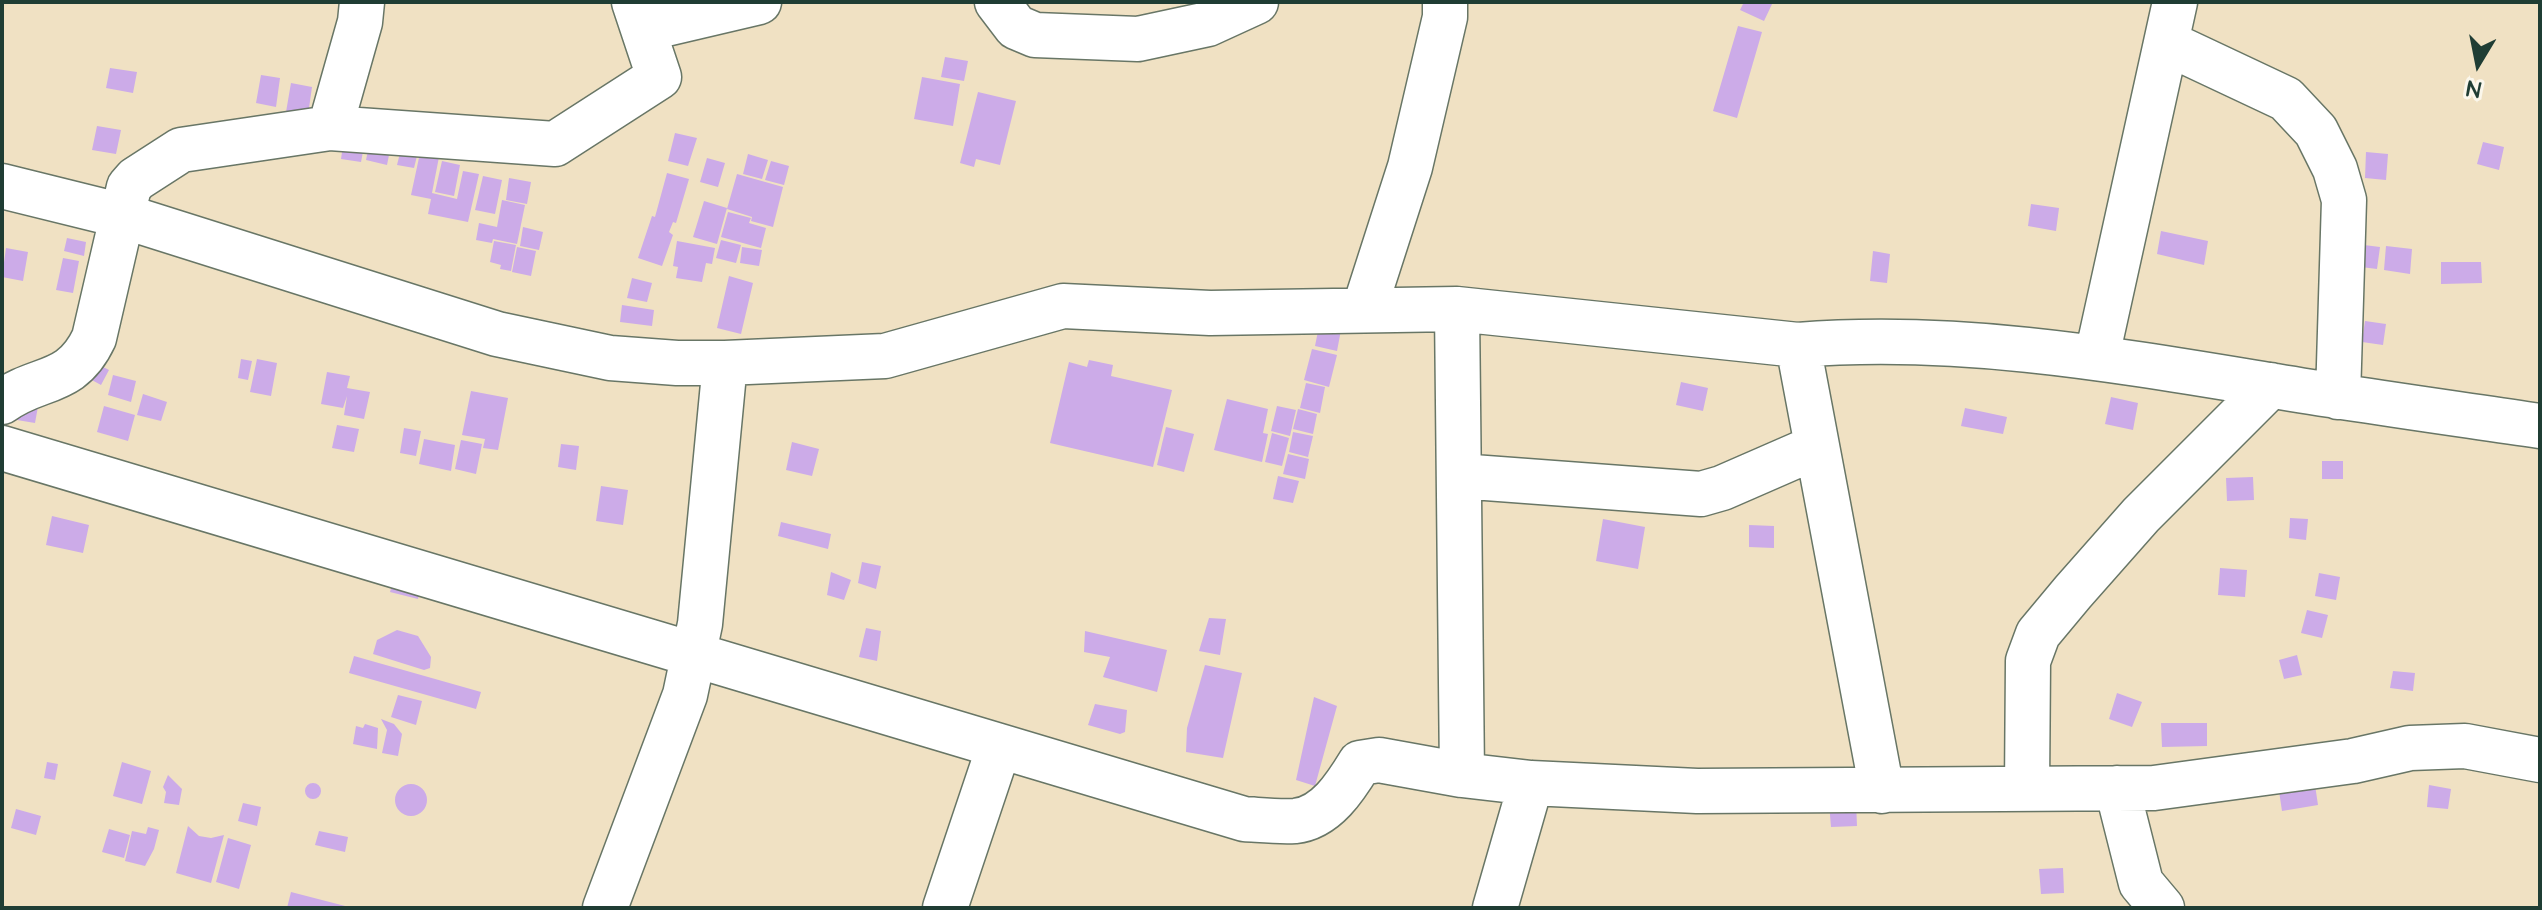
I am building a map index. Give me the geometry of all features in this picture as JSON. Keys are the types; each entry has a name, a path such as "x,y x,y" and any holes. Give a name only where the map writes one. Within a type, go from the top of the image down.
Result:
{"street":[{"path":"330,128 360,22 362,2"},
{"path":"2,402 70,372 87,354 94,338 129,187 136,179 181,150 330,128 555,144 659,77 639,15 759,2"},
{"path":"997,2 1016,27 1035,35 1138,39 1208,24 1256,2"},
{"path":"1364,310 1410,167 1445,17 1445,2"},
{"path":"2097,356 2171,22 2286,99 2316,131 2335,169 2344,200 2338,397"},
{"path":"2,186 123,216 497,334 610,358 725,363 885,356 1063,306 1210,313 1457,309 1798,345 1849,341 1938,343 2097,356 2338,397 2540,426"},
{"path":"1457,309 1462,775"},
{"path":"1798,345 1882,791"},
{"path":"605,908 685,695 700,624 725,363"},
{"path":"2027,789 2028,661 2038,634 2141,515 2271,385"},
{"path":"1459,476 1701,494 1816,447"},
{"path":"2,448 1244,819 1299,821 1325,808 1343,789 1360,763 1379,760 1462,775 1531,783 1697,791 2169,786 2353,761 2410,748 2465,746 2540,760"},
{"path":"945,908 999,747"},
{"path":"1495,908 1531,783"},
{"path":"2117,788 2141,883 2162,908"}],"building":[{"path":"1744,2 1773,2 1764,21 1740,10"},
{"path":"1738,26 1762,32 1737,118 1713,111"},
{"path":"945,57 968,61 964,81 941,77"},
{"path":"110,68 137,72 133,93 106,88"},
{"path":"261,75 280,78 276,107 256,103"},
{"path":"922,77 960,84 953,126 914,119"},
{"path":"291,83 312,87 308,115 286,112"},
{"path":"978,92 1016,101 1000,165 976,159 974,167 960,163"},
{"path":"97,126 121,130 116,154 92,150"},
{"path":"345,132 366,136 361,162 341,159"},
{"path":"675,133 697,138 688,166 668,161"},
{"path":"370,141 391,145 387,165 366,160"},
{"path":"2483,142 2504,147 2499,170 2477,164"},
{"path":"401,149 418,152 414,168 397,165"},
{"path":"2366,152 2388,154 2386,180 2365,178"},
{"path":"420,153 439,157 432,193 457,199 463,171 479,174 468,222 428,214 431,199 411,195"},
{"path":"748,154 768,160 762,179 743,174"},
{"path":"707,158 725,163 718,187 700,182"},
{"path":"442,161 460,165 454,196 435,192"},
{"path":"771,161 789,166 784,185 765,180"},
{"path":"667,173 689,179 676,223 673,222 669,232 673,235 662,266 638,258 652,216 655,217"},
{"path":"737,174 783,187 773,227 751,221 752,217 727,209"},
{"path":"483,176 502,180 495,214 475,210"},
{"path":"509,178 531,182 527,204 506,200"},
{"path":"502,200 525,205 517,244 493,239 492,243 476,240 479,223 497,227"},
{"path":"704,201 727,208 717,244 693,237"},
{"path":"2031,204 2059,208 2056,231 2028,226"},
{"path":"728,212 751,218 749,223 766,228 761,248 721,237"},
{"path":"523,227 543,232 539,250 520,246"},
{"path":"2161,231 2208,241 2204,265 2157,254"},
{"path":"67,238 86,242 84,256 64,251"},
{"path":"721,240 741,245 736,263 716,258"},
{"path":"494,241 516,245 511,271 500,269 501,265 490,262"},
{"path":"677,241 715,248 712,264 706,263 702,282 676,278 678,267 673,266"},
{"path":"2364,245 2380,247 2377,269 2361,267"},
{"path":"2386,246 2412,249 2410,274 2384,270"},
{"path":"517,247 536,251 531,276 512,272"},
{"path":"742,247 762,250 759,266 740,263"},
{"path":"6,248 28,252 23,281 2,277"},
{"path":"1873,251 1890,254 1887,283 1870,281"},
{"path":"63,258 79,261 73,293 56,290"},
{"path":"2441,262 2481,262 2482,283 2441,284"},
{"path":"729,276 753,283 741,334 717,328"},
{"path":"632,278 652,283 647,302 627,298"},
{"path":"622,305 654,310 652,326 620,322"},
{"path":"2365,321 2386,324 2383,345 2362,342"},
{"path":"1319,326 1341,330 1337,351 1315,346"},
{"path":"1312,349 1337,355 1329,387 1304,380"},
{"path":"88,359 109,370 101,385 79,373"},
{"path":"241,359 252,361 248,380 238,378"},
{"path":"257,359 277,363 271,396 250,392"},
{"path":"1089,360 1113,365 1111,376 1172,390 1153,467 1050,443 1069,362 1087,367"},
{"path":"327,372 350,376 347,388 370,392 364,419 344,415 347,396 343,408 321,404"},
{"path":"113,375 136,381 131,402 108,395"},
{"path":"1681,382 1708,388 1703,411 1676,405"},
{"path":"1306,383 1325,387 1320,413 1300,408"},
{"path":"471,391 508,398 498,450 483,448 485,439 462,435"},
{"path":"143,394 167,402 161,421 137,415"},
{"path":"2111,397 2138,403 2133,430 2105,424"},
{"path":"1227,399 1268,409 1263,433 1268,434 1262,462 1214,450"},
{"path":"39,401 35,423 11,419"},
{"path":"104,406 135,415 128,441 97,432"},
{"path":"1277,406 1296,410 1290,436 1271,431"},
{"path":"1965,408 2007,417 2003,434 1961,426"},
{"path":"1298,409 1317,414 1313,434 1293,429"},
{"path":"337,425 359,429 354,452 332,448"},
{"path":"1166,427 1194,434 1184,472 1157,465"},
{"path":"404,428 421,431 416,456 400,453"},
{"path":"1293,432 1313,436 1308,457 1289,452"},
{"path":"1272,433 1289,438 1282,466 1265,462"},
{"path":"424,439 455,445 451,471 419,464"},
{"path":"461,440 482,444 476,474 455,469"},
{"path":"792,442 819,449 812,476 786,470"},
{"path":"561,444 579,446 576,470 558,467"},
{"path":"1288,454 1309,459 1305,479 1283,474"},
{"path":"2322,461 2343,461 2343,479 2322,479"},
{"path":"1278,476 1299,481 1293,503 1273,499"},
{"path":"2253,477 2254,500 2227,501 2226,478"},
{"path":"601,486 628,490 623,525 596,521"},
{"path":"52,516 89,525 83,553 46,545"},
{"path":"2290,518 2308,519 2306,540 2289,538"},
{"path":"1603,519 1645,527 1638,569 1596,561"},
{"path":"781,522 831,534 828,549 778,536"},
{"path":"1749,525 1774,526 1774,548 1749,547"},
{"path":"862,562 881,566 876,589 858,583"},
{"path":"2220,568 2247,570 2245,597 2218,595"},
{"path":"831,572 851,580 844,600 827,595"},
{"path":"2319,573 2340,577 2336,600 2315,596"},
{"path":"395,576 422,583 418,599 390,592"},
{"path":"2307,610 2328,615 2322,638 2301,633"},
{"path":"1209,618 1226,619 1220,655 1199,651"},
{"path":"866,628 881,631 877,661 859,657"},
{"path":"397,630 418,636 431,657 430,668 424,670 373,654 377,640"},
{"path":"1085,631 1167,650 1157,692 1103,677 1110,657 1084,652"},
{"path":"2297,655 2302,675 2284,679 2279,660"},
{"path":"354,656 481,692 476,709 349,673"},
{"path":"1205,665 1242,673 1223,758 1186,752 1187,728"},
{"path":"2393,671 2415,673 2413,691 2390,688"},
{"path":"2117,693 2142,702 2132,727 2109,719"},
{"path":"398,695 422,701 416,725 391,717"},
{"path":"1314,697 1337,706 1315,786 1296,780"},
{"path":"1095,704 1127,710 1125,732 1120,734 1088,725"},
{"path":"381,719 394,724 402,734 398,756 382,753 387,730"},
{"path":"2161,723 2207,723 2207,746 2162,747"},
{"path":"365,724 378,728 377,749 353,744 356,726 363,728"},
{"path":"47,762 58,764 55,780 44,778"},
{"path":"122,762 151,771 142,804 113,796"},
{"path":"168,775 182,789 179,805 164,803 166,792 163,787"},
{"path":"313,783 319,785 319,797 313,799 307,797 305,791 307,785"},
{"path":"411,784 422,789 427,800 422,811 411,816 400,811 395,800 400,789"},
{"path":"2315,785 2318,805 2282,811 2279,791"},
{"path":"2429,785 2451,789 2448,809 2427,807"},
{"path":"1856,801 1857,826 1831,827 1829,803"},
{"path":"243,803 261,807 257,826 238,821"},
{"path":"16,809 41,816 36,835 11,828"},
{"path":"188,826 199,836 211,838 224,835 211,883 176,873"},
{"path":"148,827 159,830 145,866 125,861 132,831 146,834"},
{"path":"109,829 130,835 124,858 102,852"},
{"path":"319,831 348,837 345,852 315,845"},
{"path":"228,838 251,845 239,889 216,882"},
{"path":"2063,868 2064,893 2041,894 2039,869"},
{"path":"291,892 349,907 349,908 287,908"}]}
